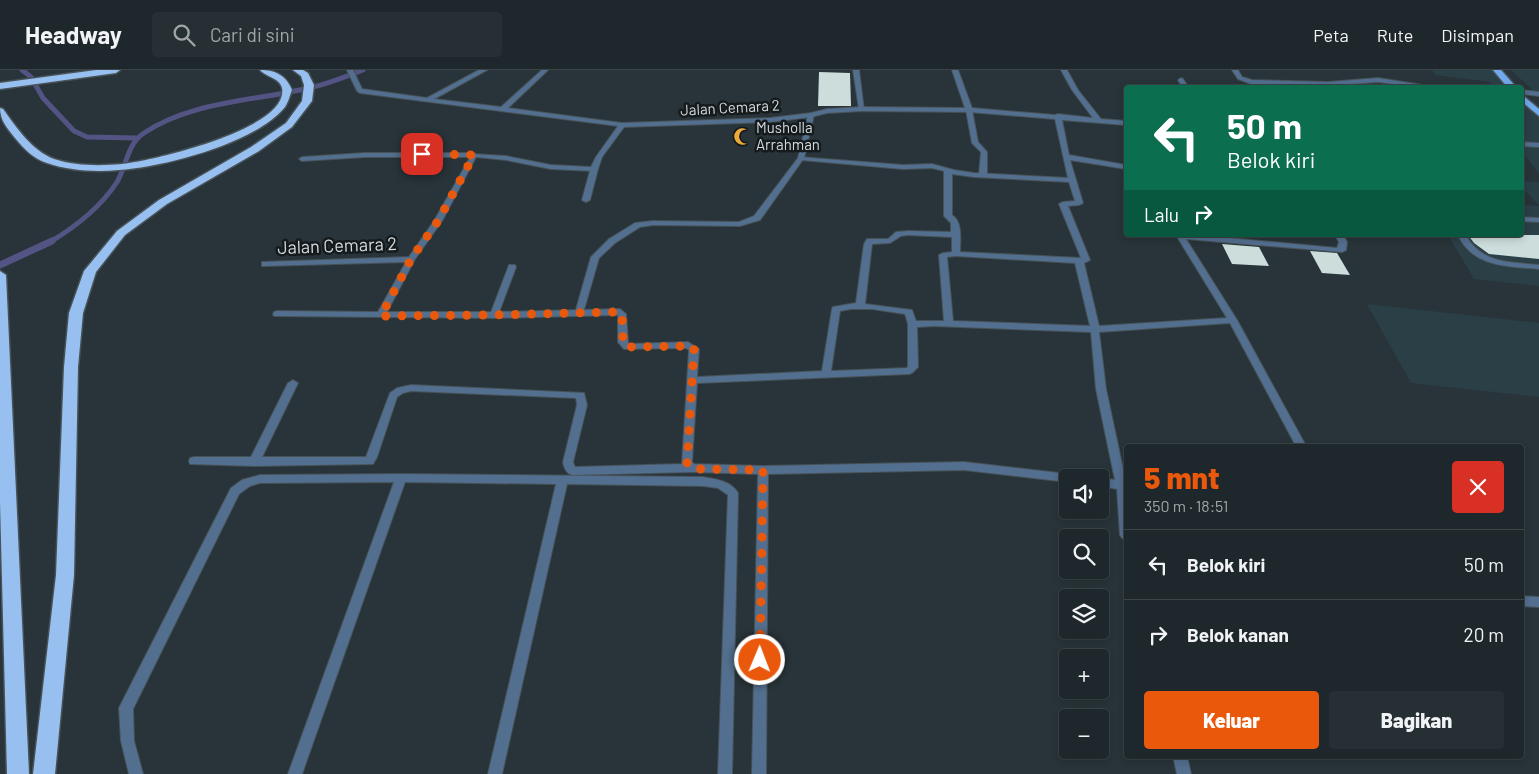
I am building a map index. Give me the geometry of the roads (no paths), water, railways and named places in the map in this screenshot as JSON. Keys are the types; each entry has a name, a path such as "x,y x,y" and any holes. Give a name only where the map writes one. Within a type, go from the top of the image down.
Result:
{"highway":[{"path":"0,77 49,70"},
{"path":"0,86 116,70"},
{"path":"0,111 34,152 50,160 74,166 104,167 142,164 190,154 231,140 263,122 281,105 287,92 283,80 264,70"},
{"path":"44,774 65,575 71,367 76,313 90,271 121,233 163,202 255,149 289,125 307,101 309,85 305,75 297,70"},
{"path":"1,279 18,774"}],"main road":[{"path":"1497,70 1510,85"},
{"path":"1524,98 1539,114"}],"street":[{"path":"427,100 484,70"},
{"path":"502,110 545,70"},
{"path":"856,70 862,109"},
{"path":"955,70 969,110 974,143 984,152 983,175"},
{"path":"1064,70 1075,90 1098,120"},
{"path":"1235,70 1240,78 1251,82 1292,85"},
{"name":"Jalan Cemara 2","path":"351,74 360,90 622,125 770,120 812,116 826,111 862,109 969,110 1124,122"},
{"path":"1181,80 1184,85"},
{"path":"1317,85 1378,80 1416,85"},
{"path":"1524,96 1539,94"},
{"path":"579,313 595,257 612,242 638,225 645,223 740,224 750,222 761,213 801,158 812,116"},
{"path":"949,324 943,255 956,254 1079,262 1086,260 1062,204 1079,203 1066,157 1058,116"},
{"path":"586,200 599,157 622,125"},
{"path":"1524,144 1539,145"},
{"path":"302,159 365,155 474,155 506,158 551,167 594,169"},
{"path":"381,316 411,259 438,221 474,155"},
{"path":"1066,157 1124,167"},
{"path":"801,158 903,167 932,166 948,171 983,175 1072,180"},
{"path":"948,171 948,216 953,220 956,254"},
{"path":"1524,219 1539,220"},
{"path":"860,307 868,244 870,241 890,242 899,234 908,233 955,235"},
{"path":"1182,237 1233,320 1300,444"},
{"path":"1192,237 1342,250 1343,247 1340,237"},
{"path":"1463,237 1465,244 1475,254 1492,262 1539,267"},
{"name":"Jalan Cemara 2","path":"264,264 411,259"},
{"path":"1079,262 1094,322 1101,389 1124,490"},
{"path":"494,315 512,267"},
{"path":"693,380 909,371 913,367 912,324 909,312 843,306 836,309 826,373"},
{"path":"277,314 381,316 615,312 622,314 623,342 627,347 692,346 694,349 687,443 687,464 692,468"},
{"path":"912,324 1094,329 1233,320"},
{"path":"254,462 293,383"},
{"path":"194,461 368,461 372,457 393,395 400,390 411,388 581,395 582,405 568,462 572,471 964,466 1059,477"},
{"path":"759,774 763,470"},
{"path":"295,774 401,478"},
{"path":"136,774 130,759 125,735 126,708 235,491 246,483 260,479 401,478 720,483 727,486 733,493 725,774"},
{"path":"495,774 562,481"},
{"path":"1109,485 1124,490"},
{"path":"1524,601 1539,602"},
{"path":"1181,759 1184,774"}],"waterway":[{"path":"22,70 31,77 43,98 74,131 87,137 136,138"},
{"path":"50,242 79,223 103,200 117,182 134,143 144,133 163,122 182,114 224,103 316,86 363,70"},
{"path":"0,265 50,242"}],"place":[{"name":"Musholla Arrahman","path":"742,136"}]}
